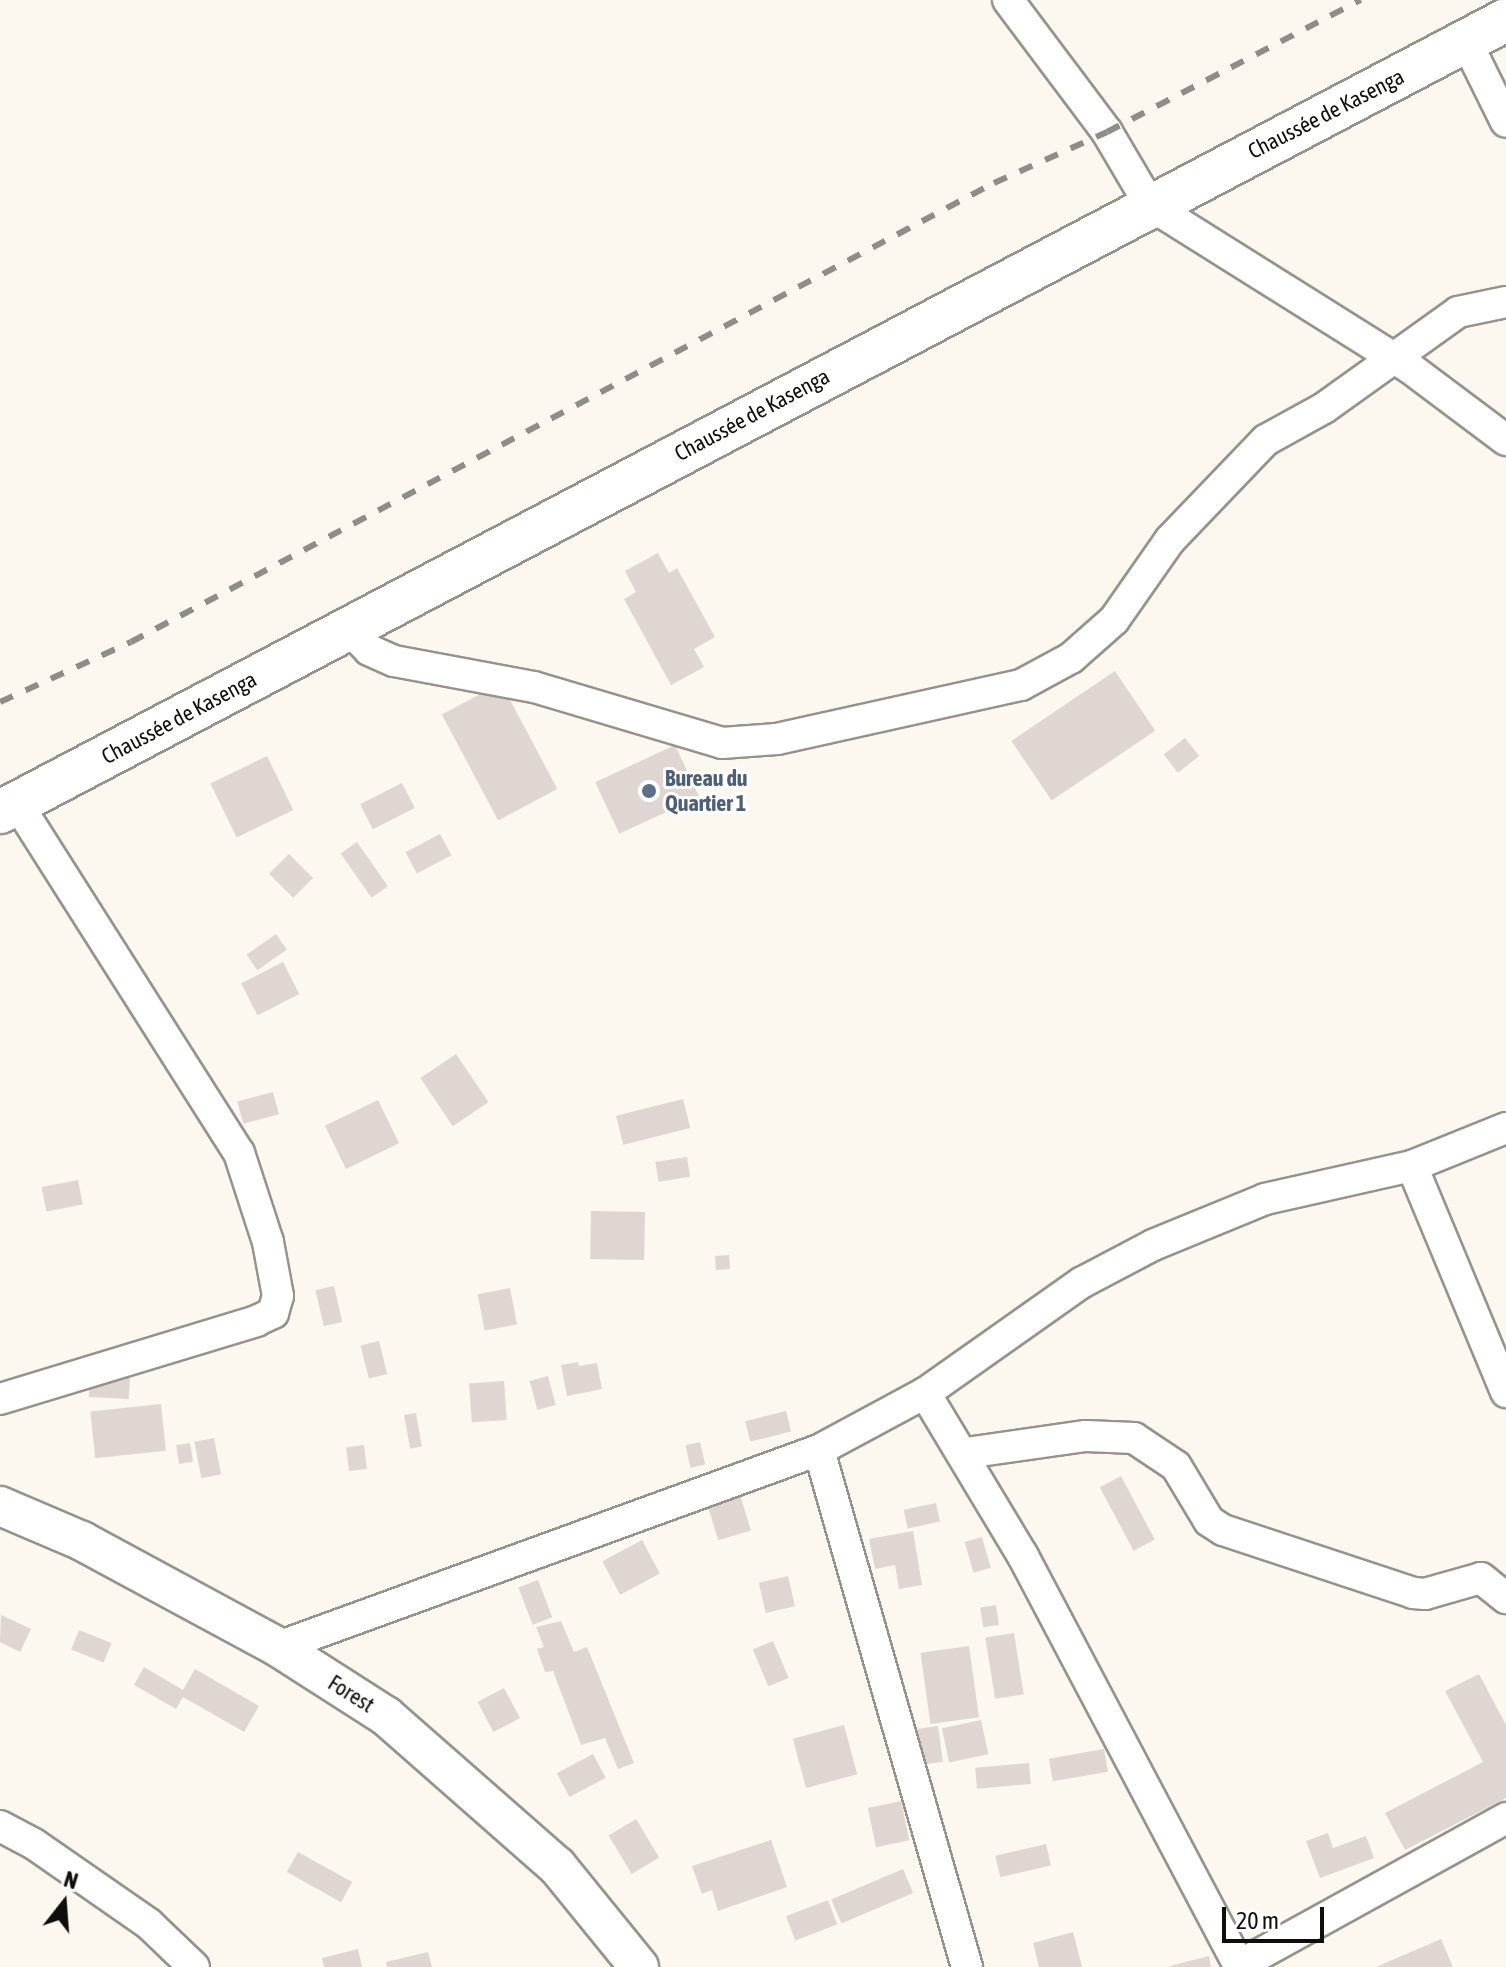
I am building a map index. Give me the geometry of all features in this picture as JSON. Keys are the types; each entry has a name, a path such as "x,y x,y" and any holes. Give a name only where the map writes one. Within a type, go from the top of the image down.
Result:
{"main road":[{"name":"Chaussée de Kasenga","path":"8,808 1506,20"}],"street":[{"path":"1008,0 1107,132 1150,205 1397,359 1506,440"},
{"path":"1466,41 1506,122"},
{"path":"348,628 369,650 394,661 534,687 722,743 777,739 1021,685 1071,658 1114,620 1170,540 1266,440 1397,359 1458,312 1506,302"},
{"path":"0,1399 256,1321 273,1313 278,1296 268,1242 239,1153 8,808"},
{"path":"278,1647 819,1450 925,1393 1081,1283 1153,1245 1265,1199 1412,1166 1506,1128"},
{"path":"1412,1166 1506,1392"},
{"path":"925,1393 966,1453 1240,1966 1506,1818"},
{"path":"966,1453 1086,1436 1134,1438 1176,1466 1209,1521 1223,1530 1413,1593 1425,1594 1481,1578 1506,1598"},
{"path":"819,1450 967,1967"},
{"name":"Forest","path":"0,1506 82,1541 278,1647 386,1716 463,1779 557,1866 639,1967"},
{"path":"0,1826 34,1844 149,1924 194,1967"}],"building":[{"path":"658,553 669,573 677,568 715,637 694,649 704,667 671,685 624,599 636,592 625,571"},
{"path":"1115,671 1155,731 1052,801 1011,741"},
{"path":"501,683 557,789 498,820 442,714"},
{"path":"1185,738 1199,756 1178,773 1164,755"},
{"path":"675,745 699,797 619,834 595,782"},
{"path":"267,756 293,810 237,838 210,784"},
{"path":"402,783 415,808 373,829 360,804"},
{"path":"440,834 451,855 417,874 406,852"},
{"path":"357,842 388,886 372,898 341,853"},
{"path":"289,854 313,878 293,898 269,874"},
{"path":"276,934 287,950 257,970 247,955"},
{"path":"283,962 299,994 257,1015 241,983"},
{"path":"456,1054 488,1102 453,1126 420,1078"},
{"path":"273,1092 279,1114 243,1124 237,1102"},
{"path":"683,1099 690,1128 623,1145 616,1116"},
{"path":"378,1100 399,1143 346,1169 325,1126"},
{"path":"687,1157 690,1177 659,1182 655,1162"},
{"path":"78,1180 83,1205 46,1212 42,1187"},
{"path":"591,1211 645,1212 644,1260 590,1259"},
{"path":"729,1255 730,1269 716,1270 715,1256"},
{"path":"334,1286 342,1322 324,1326 315,1290"},
{"path":"510,1288 517,1324 485,1331 478,1294"},
{"path":"379,1341 387,1374 369,1379 361,1346"},
{"path":"578,1362 579,1366 597,1363 602,1389 567,1396 561,1365"},
{"path":"90,1375 130,1377 129,1399 89,1397"},
{"path":"548,1376 556,1405 537,1410 530,1381"},
{"path":"504,1381 507,1420 472,1422 469,1383"},
{"path":"161,1404 166,1451 95,1458 90,1411"},
{"path":"786,1411 791,1431 750,1442 745,1421"},
{"path":"416,1413 422,1446 410,1449 404,1415"},
{"path":"214,1438 221,1474 201,1478 194,1442"},
{"path":"700,1442 705,1464 691,1468 685,1445"},
{"path":"190,1443 193,1462 179,1464 176,1445"},
{"path":"364,1445 367,1469 349,1471 346,1447"},
{"path":"1121,1476 1155,1540 1134,1551 1100,1487"},
{"path":"740,1495 751,1530 718,1540 707,1505"},
{"path":"936,1503 940,1522 908,1528 904,1510"},
{"path":"913,1531 922,1585 899,1589 895,1565 875,1569 869,1539"},
{"path":"982,1537 991,1568 974,1573 965,1542"},
{"path":"642,1540 660,1574 620,1595 602,1561"},
{"path":"788,1576 795,1606 766,1613 759,1583"},
{"path":"538,1580 552,1617 533,1625 518,1588"},
{"path":"996,1605 999,1625 983,1627 980,1608"},
{"path":"1,1615 31,1629 20,1652 0,1642"},
{"path":"561,1621 574,1652 587,1647 634,1763 618,1769 605,1738 581,1745 553,1671 545,1672 537,1649 544,1647 536,1627"},
{"path":"79,1630 111,1643 104,1663 71,1649"},
{"path":"1014,1633 1024,1694 995,1699 985,1638"},
{"path":"773,1641 789,1678 768,1686 753,1650"},
{"path":"969,1646 979,1717 930,1724 920,1653"},
{"path":"144,1667 183,1690 195,1669 259,1706 244,1732 183,1697 176,1709 134,1685"},
{"path":"1479,1674 1506,1725 1506,1798 1405,1850 1385,1813 1483,1762 1445,1691"},
{"path":"504,1688 520,1718 493,1732 478,1702"},
{"path":"981,1720 988,1754 949,1763 942,1728"},
{"path":"844,1725 857,1774 806,1788 793,1739"},
{"path":"938,1726 943,1762 918,1765 913,1729"},
{"path":"1104,1749 1108,1772 1053,1781 1049,1759"},
{"path":"593,1754 606,1778 569,1797 557,1773"},
{"path":"1029,1763 1031,1784 977,1789 975,1768"},
{"path":"901,1801 909,1840 876,1847 868,1808"},
{"path":"636,1819 659,1858 632,1874 609,1835"},
{"path":"1328,1833 1333,1848 1366,1836 1374,1858 1320,1878 1306,1841"},
{"path":"771,1840 787,1887 718,1911 712,1890 702,1894 692,1866"},
{"path":"1046,1844 1051,1865 1000,1877 995,1856"},
{"path":"298,1852 352,1882 341,1902 287,1872"},
{"path":"903,1869 913,1893 841,1923 831,1899"},
{"path":"828,1900 837,1924 795,1940 786,1916"},
{"path":"1073,1932 1082,1967 1039,1967 1033,1943"},
{"path":"1441,1939 1453,1967 1376,1967"},
{"path":"358,1949 362,1967 324,1967 322,1958"},
{"path":"428,1952 432,1967 387,1967 386,1962"},
{"path":"1209,1956 1211,1967 1170,1967 1170,1966"}],"railway":[{"path":"0,702 131,642 994,183 1107,132 1361,0"}],"place":[{"name":"Bureau du Quartier 1","path":"649,791"}]}
